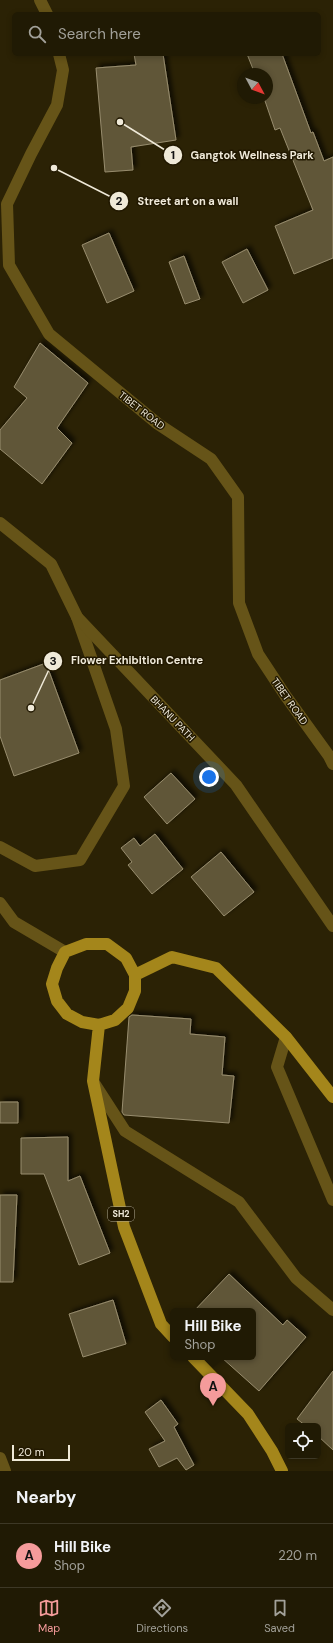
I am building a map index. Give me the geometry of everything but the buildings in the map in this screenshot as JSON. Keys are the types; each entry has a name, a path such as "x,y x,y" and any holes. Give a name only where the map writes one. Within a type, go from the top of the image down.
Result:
{"main road":[{"path":"86,944 107,944 126,958 135,974 135,990 128,1008 115,1020 99,1026 82,1022 67,1014 57,1001 52,984 57,968 65,952 86,944"},
{"path":"135,974 172,957 216,968 286,1037 333,1097"},
{"name":"SH2","path":"99,1026 93,1081 124,1227 161,1324 170,1334"},
{"path":"196,1360 248,1414 272,1450 282,1471"}],"street":[{"path":"40,0 45,12"},
{"name":"TIBET ROAD","path":"60,56 63,70 57,105 7,204 9,266 49,334 158,424 210,459 238,497 239,603 258,654 285,695 329,756 333,764"},
{"name":"BHANU PATH","path":"0,523 51,564 77,617 236,785 333,926"},
{"path":"0,847 35,866 80,860 124,786 116,729 77,617"},
{"path":"0,903 14,922 65,952"},
{"path":"286,1037 277,1067 333,1200"},
{"path":"93,1081 125,1131 239,1202 296,1278 333,1310"},
{"path":"0,1458 5,1471"}],"place":[{"name":"Gangtok Wellness Park","path":"120,122"},
{"name":"Street art on a wall","path":"54,168"},
{"name":"Flower Exhibition Centre","path":"31,708"},
{"name":"Hill Bike","path":"213,1406"}]}
